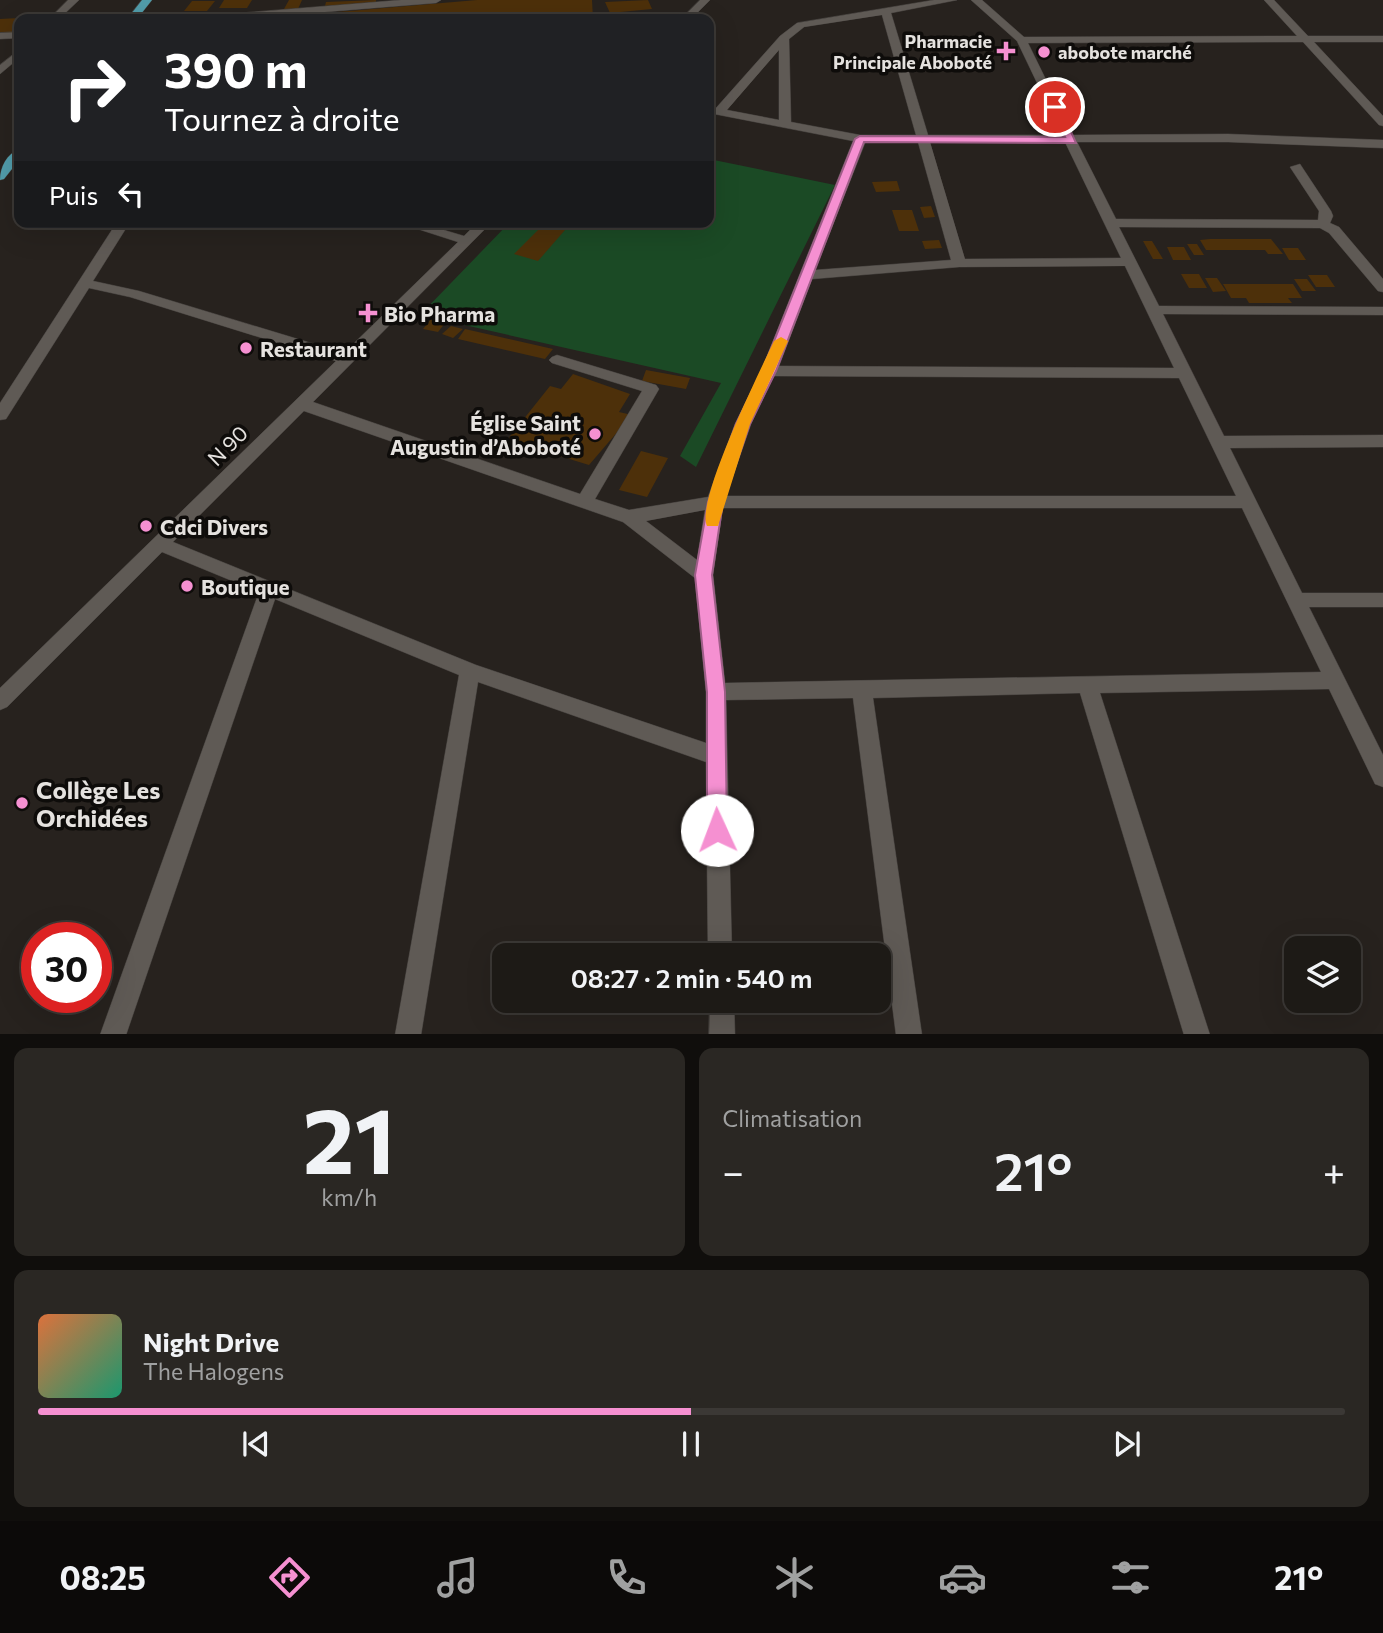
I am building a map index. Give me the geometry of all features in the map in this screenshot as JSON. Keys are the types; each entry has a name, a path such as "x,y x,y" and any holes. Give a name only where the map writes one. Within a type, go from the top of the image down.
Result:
{"main road":[{"path":"136,14 147,0"},
{"path":"0,176 14,159"}],"street":[{"path":"59,14 74,0"},
{"path":"277,14 436,0"},
{"path":"691,14 705,0"},
{"path":"714,111 784,38 801,25 952,0"},
{"path":"976,0 1021,40 1221,442 1383,778"},
{"path":"1269,0 1383,123"},
{"path":"886,11 959,263"},
{"path":"784,38 785,124"},
{"path":"1021,40 1383,39"},
{"path":"0,71 14,58"},
{"path":"714,111 860,139 1072,141 1228,138 1383,144"},
{"path":"720,943 716,692 704,575 715,502 743,424 769,371 860,139"},
{"path":"1296,167 1325,211 1327,216 1323,224"},
{"path":"1112,223 1323,224 1334,230 1383,288"},
{"path":"0,415 120,228"},
{"path":"422,228 467,242"},
{"name":"N 90","path":"0,701 480,228"},
{"path":"807,275 959,263 1131,262"},
{"path":"85,283 134,294 348,359"},
{"path":"1154,310 1383,311"},
{"path":"557,360 651,389 584,502"},
{"path":"769,371 1185,373"},
{"path":"301,404 629,517 704,575"},
{"path":"1221,442 1383,441"},
{"path":"629,517 715,502 1250,502"},
{"path":"160,544 470,671 715,755"},
{"path":"113,1034 269,589"},
{"path":"1295,600 1383,600"},
{"path":"408,1034 470,671"},
{"path":"716,692 1334,680"},
{"path":"1087,684 1197,1034"},
{"path":"862,689 909,1034"},
{"path":"722,1013 723,1034"}],"green space":[{"path":"714,160 835,185 696,467 680,456 721,383 420,315 504,228 714,228"}],"building":[{"path":"224,0 252,0 247,8 219,8"},
{"path":"289,0 302,0 298,9 284,9"},
{"path":"477,0 592,0 593,14 314,14"},
{"path":"648,0 652,9 610,13 605,2"},
{"path":"192,1 215,1 207,11 184,11"},
{"path":"326,2 376,2 325,6"},
{"path":"14,18 14,33 0,34 0,19"},
{"path":"897,181 900,191 876,192 872,182"},
{"path":"931,206 935,217 924,218 920,207"},
{"path":"892,210 912,210 919,231 899,231"},
{"path":"540,228 567,228 538,261 514,254"},
{"path":"1271,239 1283,254 1268,254 1265,250 1206,250 1200,240"},
{"path":"939,240 942,248 925,249 922,241"},
{"path":"1143,241 1152,241 1163,259 1153,259"},
{"path":"1187,244 1197,244 1204,255 1194,255"},
{"path":"1167,247 1184,247 1191,260 1173,260"},
{"path":"1282,248 1298,248 1306,260 1289,260"},
{"path":"1181,274 1199,274 1207,288 1189,288"},
{"path":"1308,275 1327,275 1335,287 1316,287"},
{"path":"1205,278 1217,278 1226,291 1213,292"},
{"path":"1294,279 1307,279 1316,291 1302,291"},
{"path":"1223,284 1293,284 1302,298 1288,298 1292,303 1249,303 1246,298 1231,298"},
{"path":"431,319 446,322 438,332 423,329"},
{"path":"451,326 463,329 453,338 442,334"},
{"path":"465,329 553,349 545,359 458,339"},
{"path":"646,370 690,378 686,389 642,381"},
{"path":"573,374 630,394 619,412 632,415 589,465 507,440 550,386 561,389"},
{"path":"641,451 668,458 647,497 619,490"}],"slow traffic":[{"path":"712,522 715,502 743,424 781,341"}],"place":[{"name":"Pharmacie Principale Aboboté","path":"1006,51"},
{"name":"abobote marché","path":"1044,52"},
{"name":"Bio Pharma","path":"368,313"},
{"name":"Restaurant","path":"246,348"},
{"name":"Église Saint Augustin d’Aboboté","path":"595,434"},
{"name":"Cdci Divers","path":"146,526"},
{"name":"Boutique","path":"187,586"},
{"name":"Collège Les Orchidées","path":"22,803"}],"route":[{"path":"717,830 716,692 704,575 715,502 743,424 769,371 860,139 1072,141 1055,107"}]}
